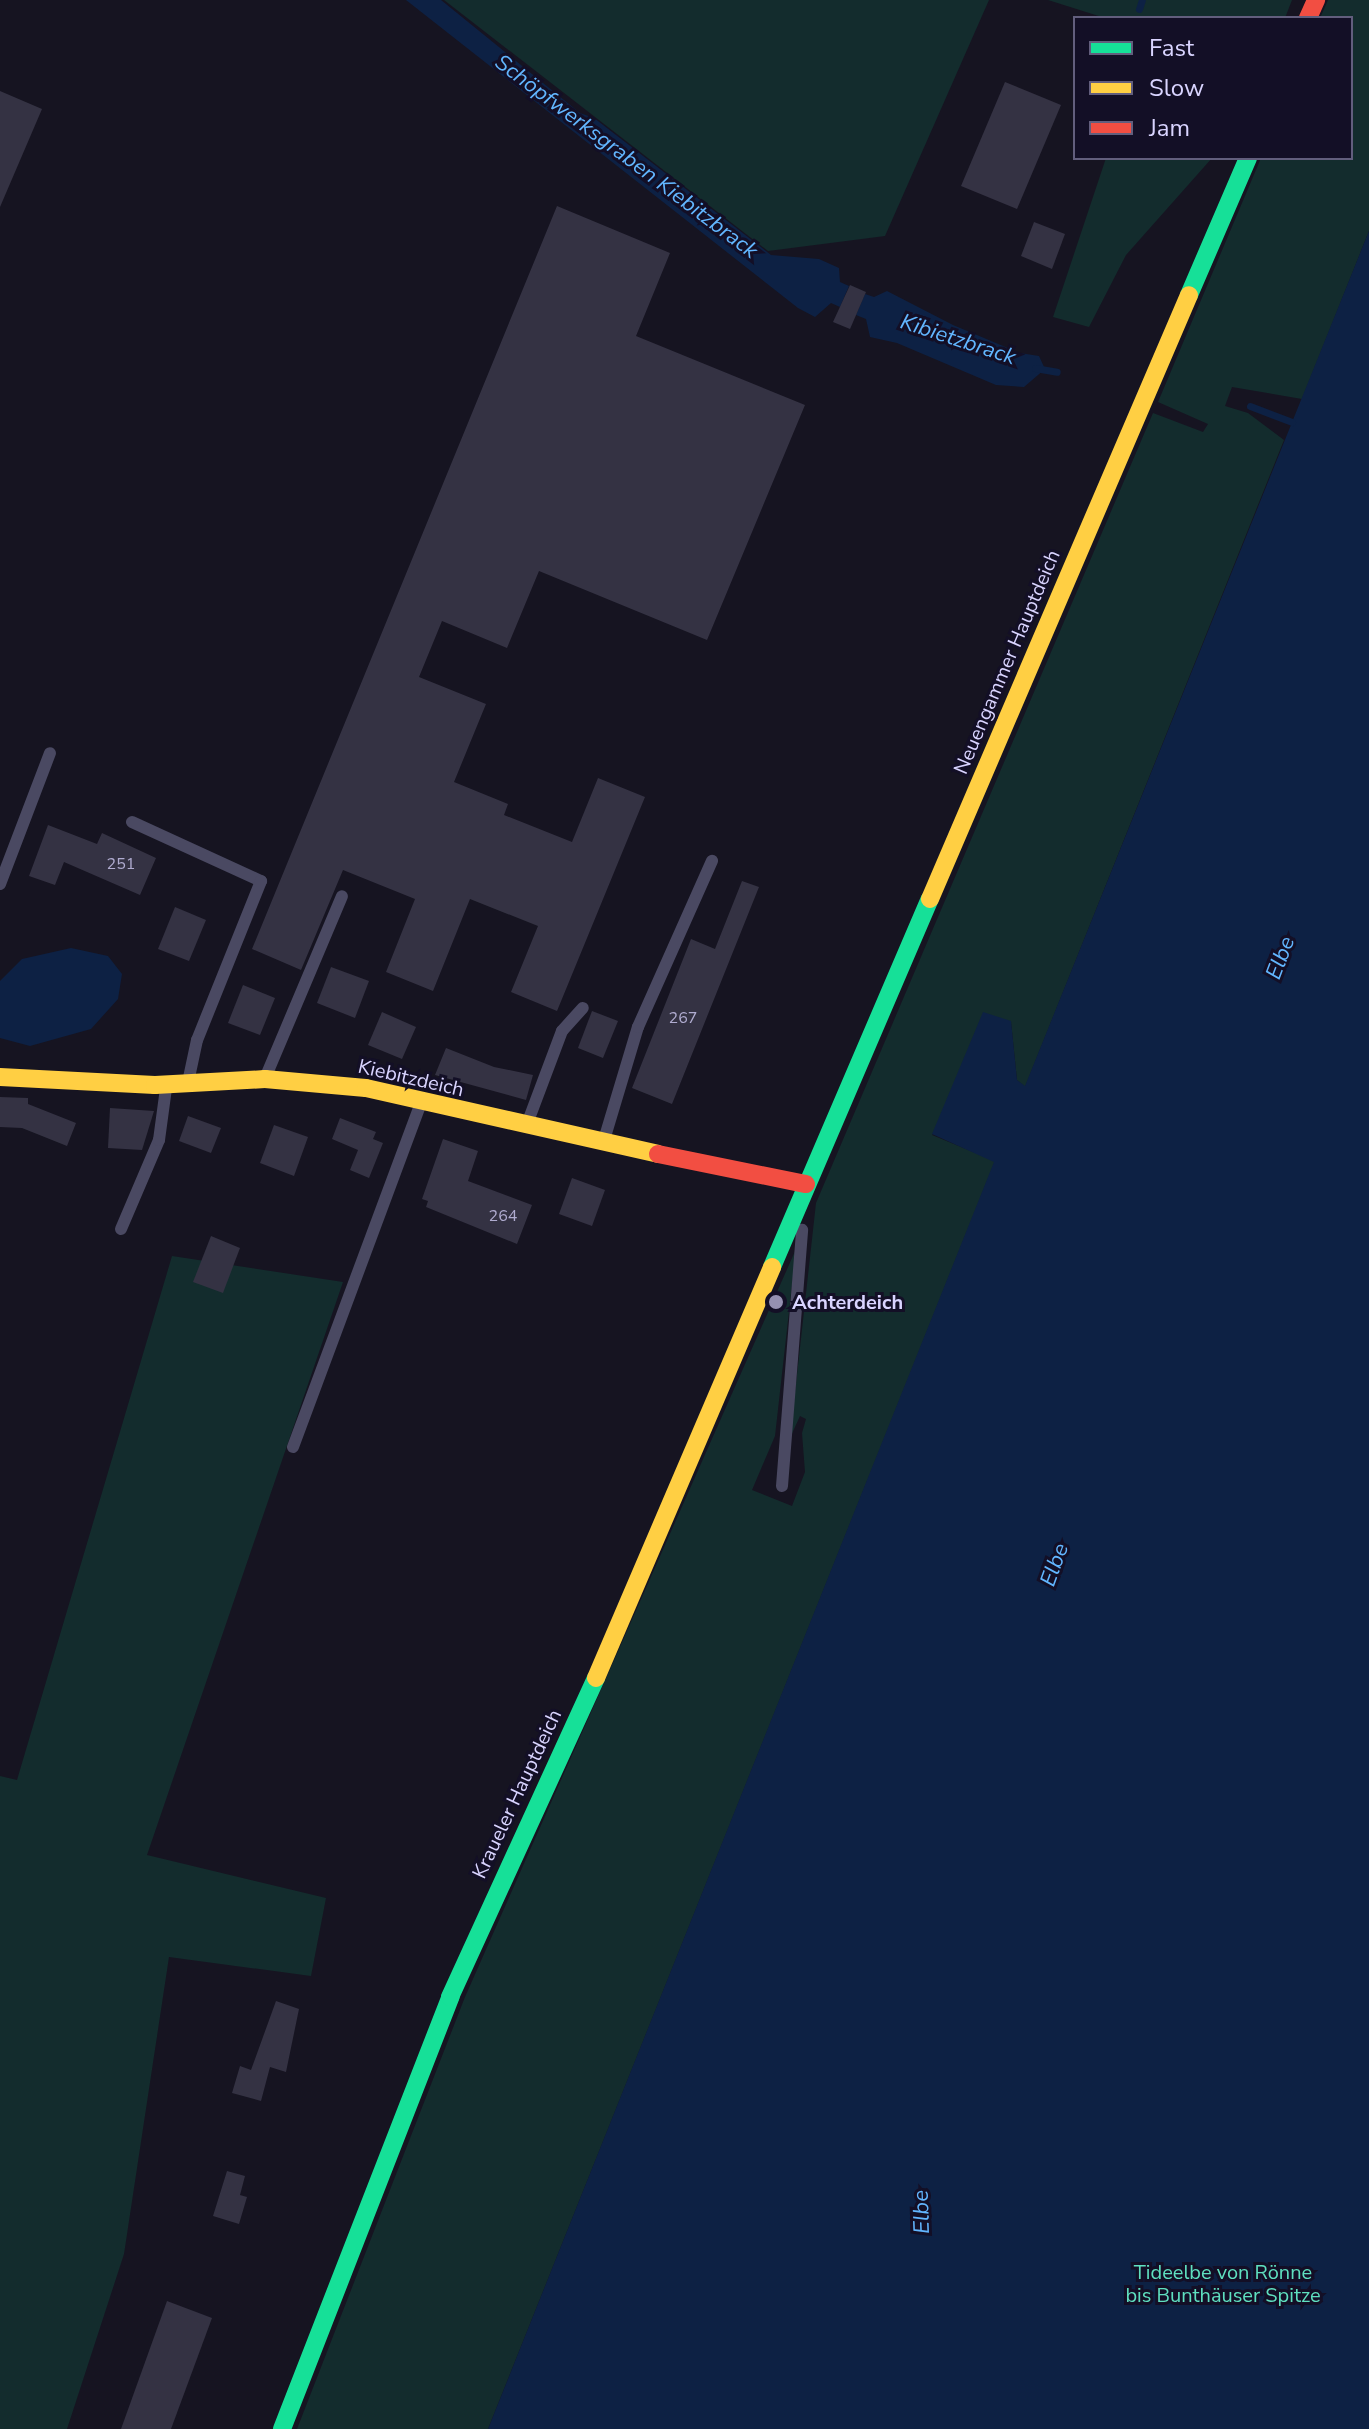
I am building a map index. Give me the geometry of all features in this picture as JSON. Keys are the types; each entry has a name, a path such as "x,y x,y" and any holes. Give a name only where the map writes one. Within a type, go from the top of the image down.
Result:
{"street":[{"name":"Neuengammer Hauptdeich","path":"805,1185 1247,160"},
{"name":"Kiebitzdeich","path":"0,1077 166,1084 265,1079 366,1088 526,1127 805,1185"},
{"name":"Kraueler Hauptdeich","path":"282,2429 450,1997 600,1668 805,1185"}],"lane":[{"path":"0,884 50,753"},
{"path":"132,822 261,881 197,1040 188,1082"},
{"path":"603,1143 638,1027 712,861"},
{"path":"265,1079 342,896"},
{"path":"526,1127 562,1031 583,1008"},
{"path":"121,1229 159,1140 166,1084"},
{"path":"293,1447 421,1101"},
{"path":"782,1486 805,1185"}],"green space":[{"path":"444,0 989,0 885,236 768,251"},
{"path":"1048,0 1292,0 1286,16 1099,16"},
{"path":"1328,0 1369,0 1369,231 1302,399 1232,387 1225,406 1248,413 1284,440 1025,1087 1017,1080 1011,1022 932,1135 995,1161 488,2429 297,2429 465,1997 796,1249 775,1436 752,1490 792,1506 805,1472 802,1433 806,1419 800,1416 790,1438 816,1203 1153,413 1203,432 1208,424 1158,402 1260,160 1353,160 1353,16 1321,16"},
{"path":"1105,160 1210,160 1126,255 1089,327 1053,317"},
{"path":"172,1256 343,1282 147,1855 326,1898 311,1976 169,1957 124,2254 67,2429 0,2429 0,1776 17,1780"}],"water":[{"name":"Schöpfwerksgraben Kiebitzbrack","path":"406,0 441,0 580,113 594,118 771,255 819,259 839,268 840,282 849,286 840,307 831,303 815,317 798,308"},
{"name":"Elbe","path":"1369,231 1369,2429 488,2429 994,1162 932,1134 983,1012 1011,1021 1017,1080 1025,1086"},
{"path":"887,291 953,325 1020,353 1039,356 1045,369 1024,387 996,385 897,343 870,337 866,319 856,315 865,294 874,297"},
{"path":"71,948 108,956 122,974 118,999 91,1029 30,1046 0,1038 0,981 22,959"}],"building":[{"path":"1005,82 1061,105 1017,209 961,186"},
{"path":"0,91 42,109 0,207"},
{"path":"557,206 670,253 636,336 805,405 707,640 539,571 507,648 442,621 419,677 486,704 454,782 508,804 504,815 572,842 598,778 645,797 557,1011 511,992 538,926 470,899 433,991 386,972 415,899 343,870 301,970 252,949"},
{"path":"1034,222 1065,234 1052,269 1021,256"},
{"path":"850,285 866,292 850,329 833,322"},
{"path":"48,825 97,844 102,833 156,858 140,895 64,862 55,885 29,876"},
{"path":"742,881 759,887 672,1104 632,1088 691,939 715,949"},
{"path":"175,907 206,920 189,961 158,949"},
{"path":"331,967 369,981 355,1018 317,1003"},
{"path":"243,985 275,998 260,1035 228,1023"},
{"path":"592,1011 618,1021 603,1058 578,1048"},
{"path":"382,1012 416,1027 402,1059 368,1045"},
{"path":"446,1048 494,1067 533,1075 526,1100 435,1075"},
{"path":"0,1097 28,1098 28,1104 76,1123 67,1146 22,1128 0,1127"},
{"path":"110,1108 154,1111 142,1150 108,1148"},
{"path":"188,1116 221,1128 211,1153 179,1141"},
{"path":"340,1118 376,1132 373,1139 383,1143 369,1178 350,1170 358,1150 332,1139"},
{"path":"274,1125 308,1137 294,1176 260,1163"},
{"path":"443,1139 478,1151 468,1181 532,1205 517,1244 426,1207 428,1201 422,1199"},
{"path":"572,1178 605,1190 592,1226 559,1214"},
{"path":"211,1236 240,1248 223,1293 193,1282"},
{"path":"276,2001 299,2009 286,2072 270,2067 261,2101 232,2093 240,2066 251,2070"},
{"path":"227,2171 245,2176 240,2195 247,2197 239,2224 213,2216"},
{"path":"167,2301 212,2318 171,2429 121,2429"}],"waterway":[{"path":"1139,9 1142,0"},
{"name":"Kibietzbrack","path":"1035,368 1057,372"},
{"path":"1250,406 1292,422"}],"traffic: fast":[{"path":"1189,295 1247,160"},
{"path":"772,1267 930,899"},
{"path":"282,2429 450,1997 596,1678"}],"traffic: slow":[{"path":"930,899 1189,295"},
{"path":"0,1077 155,1085 265,1079 366,1088 658,1154"},
{"path":"596,1678 772,1267"}],"traffic: jam":[{"path":"1309,16 1316,0"},
{"path":"658,1154 806,1184"}],"place":[{"name":"Achterdeich","path":"776,1302"}],"park label":[{"name":"Tideelbe von Rönne bis Bunthäuser Spitze","path":"1223,2284"}]}
